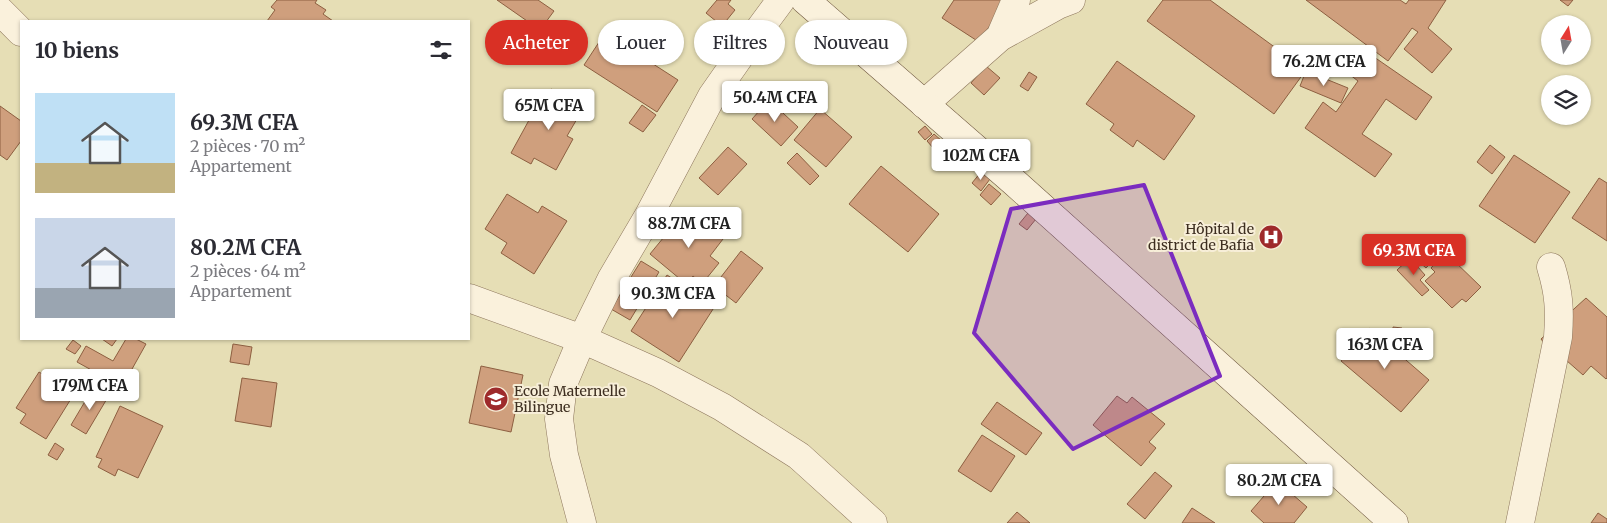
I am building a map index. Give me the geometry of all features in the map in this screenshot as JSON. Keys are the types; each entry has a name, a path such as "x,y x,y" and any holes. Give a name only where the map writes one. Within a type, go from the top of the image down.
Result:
{"street":[{"path":"582,523 564,455 559,420 563,384 582,339 612,278 649,214 712,96 781,0"},
{"path":"805,0 1021,189 1394,523"},
{"path":"1000,36 1016,0"},
{"path":"924,104 1000,36 1071,0"},
{"path":"0,11 20,31"},
{"path":"1520,523 1558,337 1560,311 1556,283 1551,267"},
{"path":"470,298 582,339 658,373 722,407 799,456 873,523"}],"highlighted area":[{"path":"1144,185 1220,376 1073,449 974,333 1011,209"}],"shaded area":[{"path":"0,0 1607,0 1607,523 0,523"}],"building":[{"path":"277,0 317,0 315,3 326,10 323,14 332,20 268,20 275,10 271,7"},
{"path":"497,0 538,0 554,11 547,20 526,20"},
{"path":"717,0 731,0 728,4 735,10 727,20 715,20 706,13"},
{"path":"954,0 1007,0 979,42 942,18"},
{"path":"1163,0 1210,0 1306,70 1274,114 1147,21"},
{"path":"1306,0 1400,0 1406,4 1409,0 1446,0 1428,28 1452,49 1432,73 1404,49 1418,32 1412,28 1388,61"},
{"path":"1560,0 1573,0 1568,6"},
{"path":"598,44 598,65 655,65 678,80 657,112 584,65 588,65 588,59"},
{"path":"1361,48 1432,97 1416,120 1386,99 1362,134 1392,154 1375,177 1305,128 1323,102 1336,112 1358,81 1345,71"},
{"path":"1117,61 1195,116 1164,160 1137,140 1133,147 1110,130 1114,124 1086,104"},
{"path":"986,66 1000,78 984,95 971,83"},
{"path":"1306,71 1348,88 1341,103 1300,86"},
{"path":"1029,72 1037,77 1028,91 1020,86"},
{"path":"551,89 584,107 567,136 573,139 556,170 534,158 531,164 511,153 534,111 538,113"},
{"path":"769,100 798,127 781,146 752,119"},
{"path":"642,105 656,115 643,132 629,123"},
{"path":"0,106 20,120 20,142 7,160 0,155"},
{"path":"820,109 852,137 826,167 794,140"},
{"path":"925,126 932,134 925,140 918,132"},
{"path":"934,134 942,141 934,149 927,141"},
{"path":"1490,145 1505,157 1492,174 1477,162"},
{"path":"728,147 747,164 718,195 699,178"},
{"path":"797,153 819,176 810,185 787,163"},
{"path":"1514,155 1570,192 1535,243 1479,206"},
{"path":"881,166 939,214 908,252 849,204"},
{"path":"981,172 990,179 981,191 972,183"},
{"path":"1599,178 1607,183 1607,241 1572,218"},
{"path":"989,184 1001,194 991,205 980,195"},
{"path":"507,194 538,213 542,206 567,221 534,274 501,253 507,243 485,229"},
{"path":"687,209 723,239 710,256 719,263 702,284 693,276 686,284 650,254"},
{"path":"1028,213 1036,219 1027,230 1019,224"},
{"path":"1417,237 1438,255 1426,268 1406,250"},
{"path":"1396,249 1405,251 1404,257 1395,255"},
{"path":"741,251 763,268 736,303 714,286"},
{"path":"1450,257 1481,287 1466,302 1462,299 1452,308 1425,281 1435,272 1431,268 1440,258 1445,262"},
{"path":"1410,258 1425,275 1420,280 1429,290 1422,296 1397,270"},
{"path":"641,261 659,272 630,320 611,309"},
{"path":"667,275 715,306 679,362 631,331"},
{"path":"1586,298 1607,317 1606,379 1591,366 1583,375 1558,353 1548,348 1541,339"},
{"path":"1393,327 1402,328 1401,337 1393,336"},
{"path":"1369,328 1429,380 1401,412 1341,361"},
{"path":"73,340 81,346 75,354 66,349"},
{"path":"103,340 116,340 112,346"},
{"path":"125,340 138,340 146,344 122,387 77,362 86,346 113,361"},
{"path":"233,344 252,347 249,365 230,362"},
{"name":"Ecole Maternelle Bilingue","path":"481,366 523,375 511,432 469,423"},
{"path":"39,372 54,381 59,374 79,386 46,439 20,423 26,414 16,408"},
{"path":"242,378 277,383 271,427 235,421"},
{"path":"93,388 108,397 86,434 71,425"},
{"path":"1117,396 1127,403 1132,397 1165,424 1149,442 1156,448 1141,466 1093,425"},
{"path":"997,402 1042,433 1026,455 981,424"},
{"path":"120,406 163,426 138,478 118,469 115,476 98,467 102,459 96,457"},
{"path":"982,435 1015,456 991,492 958,471"},
{"path":"55,443 64,449 57,460 48,455"},
{"path":"1155,472 1172,486 1145,519 1127,504"},
{"path":"1277,481 1307,507 1294,523 1264,523 1251,511"},
{"path":"1192,508 1215,523 1182,523"},
{"path":"1017,512 1030,523 1007,523"},
{"path":"1598,513 1607,519 1607,523 1591,523"}],"place":[{"name":"Hôpital de district de Bafia","path":"1271,237"},
{"name":"Ecole Maternelle Bilingue","path":"496,399"}]}
